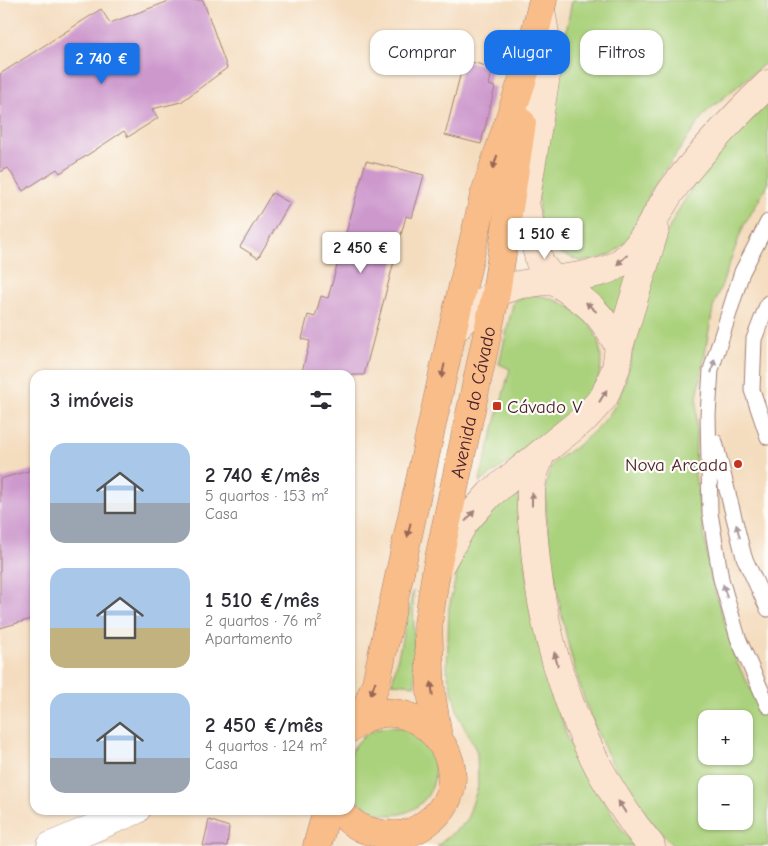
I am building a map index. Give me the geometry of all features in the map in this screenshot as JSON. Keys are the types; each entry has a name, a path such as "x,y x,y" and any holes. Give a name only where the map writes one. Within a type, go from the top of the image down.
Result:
{"main road":[{"name":"Avenida do Cávado","path":"536,30 542,5"},
{"name":"Avenida do Cávado","path":"355,725 376,683 452,332 484,196 524,75"},
{"name":"Avenida do Cávado","path":"438,737 432,692 428,624 436,572 496,293 524,112 526,75"},
{"name":"Avenida do Cávado","path":"345,815 358,827 394,841 424,825 436,816 446,800 451,782 450,762 443,744 430,728 414,718 395,714 375,715 355,725"},
{"path":"317,846 326,815"}],"street":[{"path":"542,5 549,57 524,204 540,263 553,280 590,306 606,322 619,347"},
{"path":"452,332 472,311 496,293 518,285 576,277 616,266 633,250 674,188 714,136 768,84"},
{"path":"436,572 464,523 483,501 585,418 604,397 616,368 619,347 662,208"},
{"path":"541,454 532,482 535,554 544,614 560,674 583,736 600,772 630,821 651,846"},
{"path":"52,846 124,815"}],"lane":[{"path":"768,222 742,272 714,361 708,415 710,513 722,580 738,638 768,706"},
{"path":"768,303 754,339 752,390 768,437"},
{"path":"708,415 744,557 768,609"}],"green space":[{"path":"572,0 768,0 768,61 705,113 652,189 629,239 612,254 593,261 580,261 557,252 544,237 539,217 538,185 558,75 570,75 570,30 566,30"},
{"path":"768,104 768,185 743,227 713,308 697,398 695,475 711,579 737,663 768,721 768,846 673,846 645,814 622,780 603,746 588,710 566,634 558,594 547,521 546,484 548,474 554,462 592,433 605,420 616,404 633,349 646,289 665,236 693,187 727,143"},
{"path":"635,262 616,324 585,286"},
{"path":"537,295 563,303 585,318 595,333 599,344 601,361 598,378 580,406 564,421 527,450 479,483 510,369 499,364 514,300"},
{"path":"517,483 532,620 568,740 622,830 636,846 437,846 466,822 478,787 477,752 459,717 447,672 449,608 464,541"},
{"path":"413,591 415,685 392,683"},
{"path":"391,727 408,731 422,740 434,762 434,780 431,788 422,802 408,811 400,814 382,814 367,807 355,795 355,747 360,740 374,731"}],"building":[{"path":"172,0 203,0 227,68 181,102 152,109 158,118 128,137 124,131 60,173 57,169 23,191 8,168 0,172 0,74 101,9 110,23"},
{"path":"474,63 484,66 484,75 491,75 489,85 495,87 481,144 445,135 460,75 474,75"},
{"path":"366,161 424,175 412,218 406,216 364,375 355,375 355,370 302,370 310,341 302,339 308,315 315,317 321,296 328,298"},
{"path":"272,193 290,203 258,258 240,247"},
{"path":"30,470 30,619 0,628 0,479"},
{"path":"209,820 229,827 227,846 203,846"}],"place":[{"name":"Cávado V","path":"497,406"},
{"name":"Nova Arcada","path":"738,464"}]}
